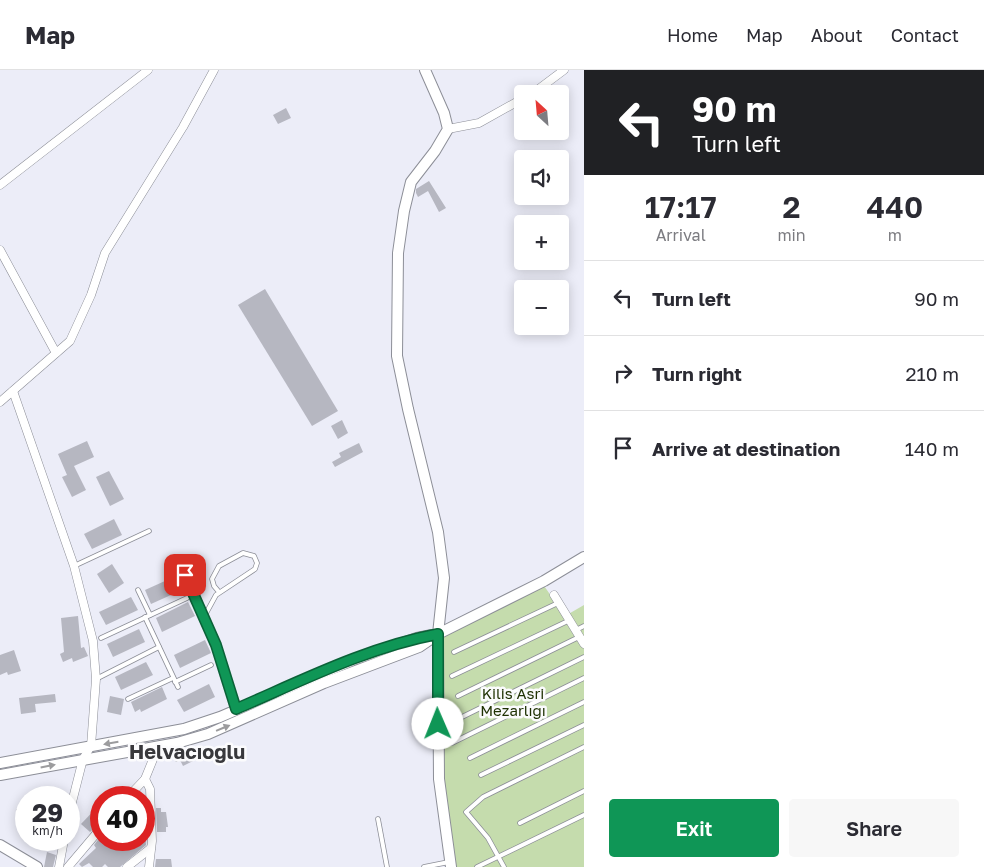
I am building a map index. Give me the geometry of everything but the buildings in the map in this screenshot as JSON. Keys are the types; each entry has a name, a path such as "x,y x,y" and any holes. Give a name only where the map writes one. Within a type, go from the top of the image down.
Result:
{"street":[{"path":"0,185 148,70"},
{"path":"0,402 70,341 91,295 105,253 183,127 214,70"},
{"path":"425,70 444,112 448,129 435,151 411,182 398,253 398,356 408,409 438,532 444,578 438,634 439,779 451,864"},
{"path":"544,85 563,70"},
{"path":"448,129 479,123 514,103"},
{"path":"0,250 56,353"},
{"path":"13,391 74,566 88,614 96,679 91,746 83,760 76,786"},
{"path":"0,775 158,747 208,734 324,683 419,647 438,634 544,581 584,557"},
{"path":"544,581 581,638"},
{"path":"0,763 184,729 356,660 417,638 438,634"},
{"path":"139,786 145,779 158,747"},
{"path":"145,779 149,786"},
{"path":"68,867 90,841"},
{"path":"0,844 37,867"},
{"path":"59,867 62,851"},
{"path":"127,867 147,851"},
{"path":"149,867 151,851"}],"lane":[{"path":"74,566 148,530"},
{"path":"204,618 219,592 254,570 257,563 254,556 243,553 219,566 212,579 214,586 219,592"},
{"path":"179,563 216,645 236,709"},
{"path":"138,590 150,615"},
{"path":"101,638 187,598"},
{"path":"454,652 559,602"},
{"path":"145,617 178,687"},
{"path":"452,676 570,620"},
{"path":"458,696 581,638 584,626"},
{"path":"96,679 159,647"},
{"path":"462,717 584,657"},
{"path":"128,699 211,665"},
{"path":"452,743 584,678"},
{"path":"470,758 584,702"},
{"path":"481,775 584,725"},
{"path":"504,867 488,838 466,812 483,797 584,747"},
{"path":"520,823 584,791"},
{"path":"477,867 499,858 584,815"},
{"path":"378,819 387,867"},
{"path":"424,867 451,864"}],"green space":[{"name":"Kilis Asri Mezarlığı","path":"540,580 565,616 584,605 584,867 451,867 441,795 443,628"}],"district":[{"name":"Helvacıoğlu","path":"187,751"}],"route":[{"path":"185,575 216,645 236,709 309,677 417,638 438,634 438,724"}]}
